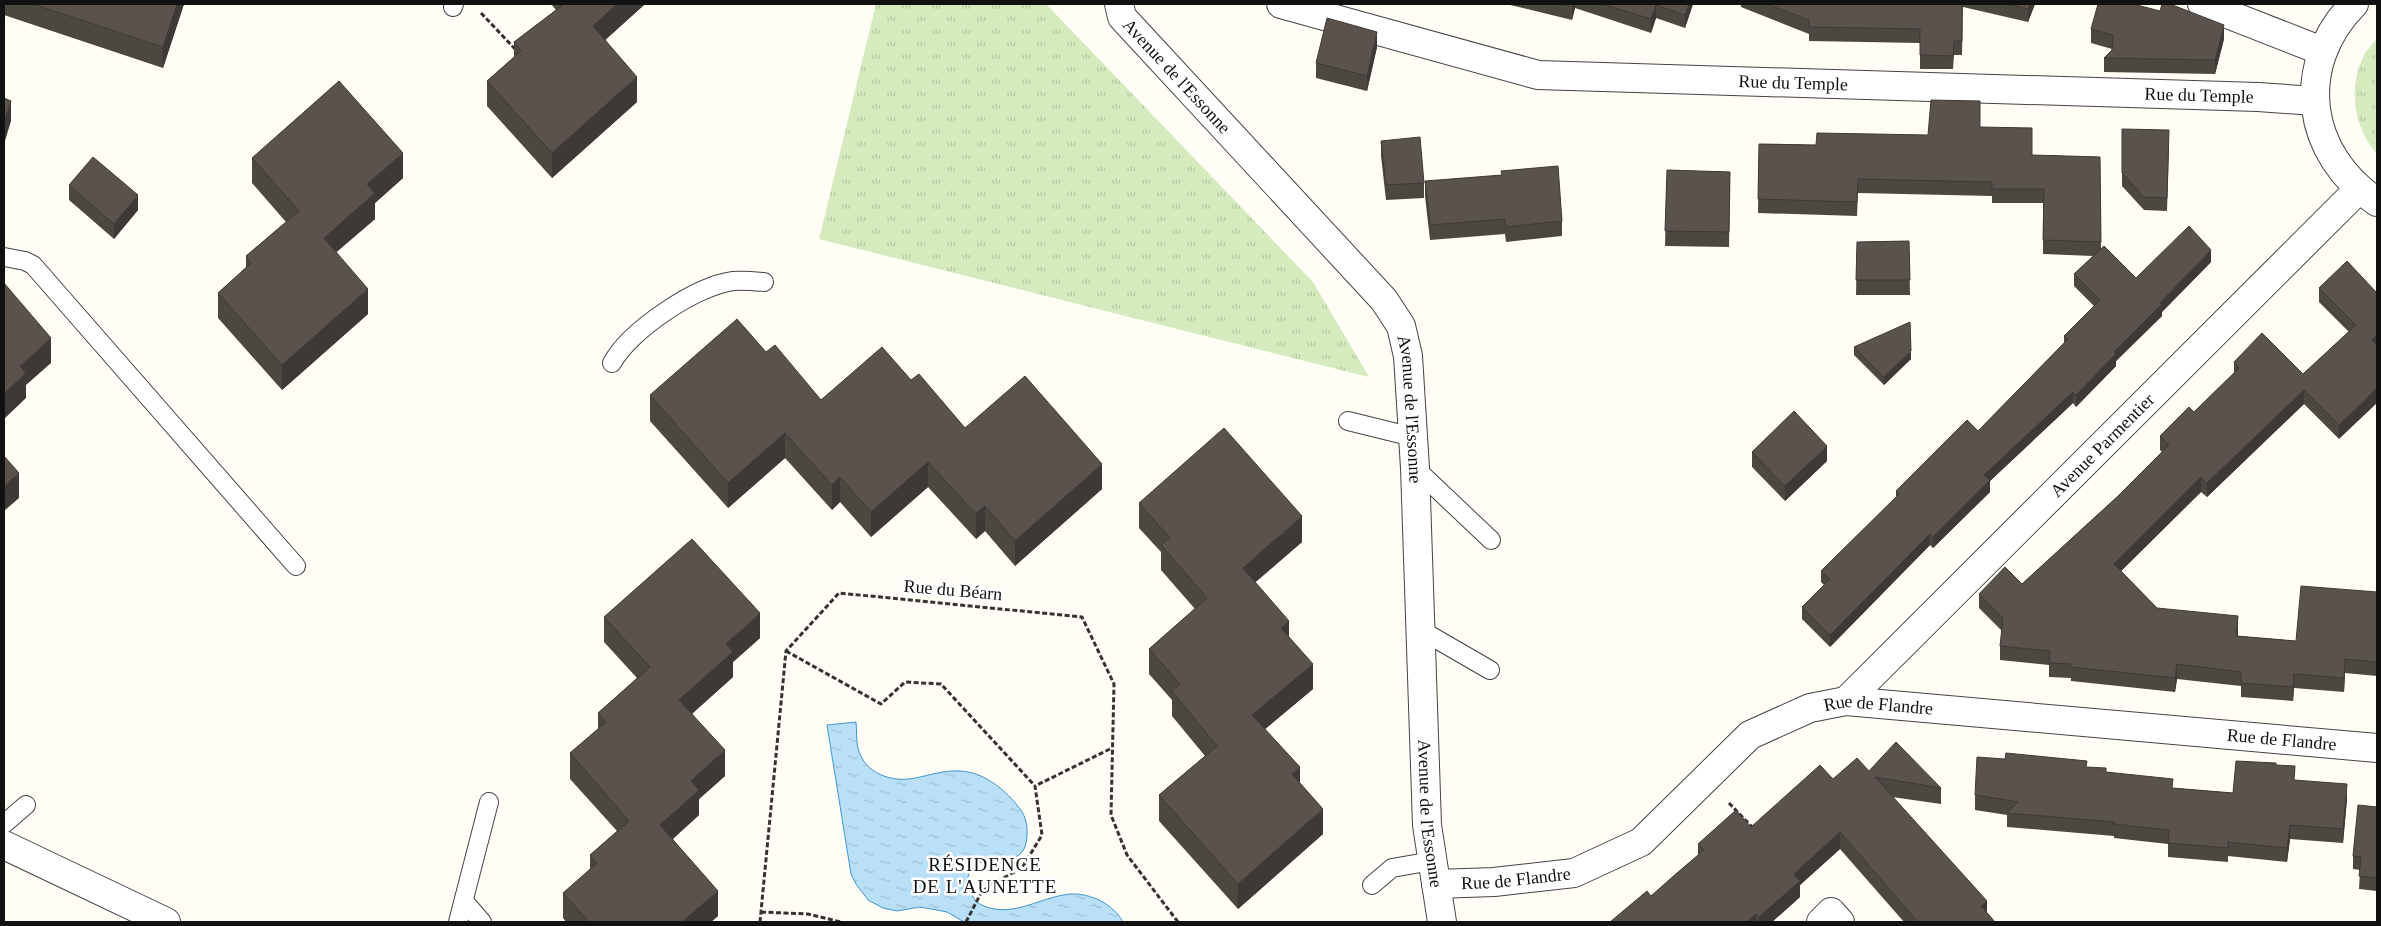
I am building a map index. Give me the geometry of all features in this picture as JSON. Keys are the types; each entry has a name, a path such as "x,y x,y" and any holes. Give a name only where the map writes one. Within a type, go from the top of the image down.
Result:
{"street":[{"name":"Avenue de l'Essonne","path":"1119,4 1122,17 1384,300 1401,326 1406,349 1413,437 1427,825 1442,922"},
{"name":"Rue du Temple","path":"1281,4 1538,75 2258,97 2315,101"},
{"path":"2202,4 2322,51"},
{"path":"2354,4 2331,32 2322,51 2316,76 2315,101 2318,121 2332,158 2344,175 2368,196"},
{"name":"Avenue Parmentier","path":"1846,700 2368,196"},
{"name":"Rue de Flandre","path":"1434,873 1494,882 1574,872 1582,869 1641,842 1750,735 1810,708 1846,700 2377,748"},
{"path":"4,845 166,922"},
{"path":"1821,922 1831,912 1840,922"}],"lane":[{"path":"4,257 25,261 33,265 296,566"},
{"path":"612,363 630,341 649,324 688,298 727,282 743,280 764,282"},
{"path":"1348,421 1413,437"},
{"path":"1414,468 1491,540"},
{"path":"1419,629 1490,670"},
{"path":"458,922 490,802"},
{"path":"4,824 26,805"},
{"path":"1372,884 1392,868 1434,873"},
{"path":"464,901 482,922"}],"path":[{"path":"478,11 518,52"},
{"name":"Rue du Béarn","path":"786,651 839,593 1082,617 1114,684 1111,816 1127,856 1178,922"},
{"path":"760,922 786,651 880,704 905,682 941,684 1035,786 1042,835 1022,868 992,884 981,894 966,922"},
{"path":"1035,786 1112,748"},
{"path":"1728,802 1760,836"},
{"path":"761,912 808,914 841,922"}],"green space":[{"path":"876,4 1046,4 1313,282 1369,377 819,239"},
{"path":"2377,38 2377,154 2363,132 2356,108 2355,95 2358,69 2366,52"}],"water":[{"path":"856,722 857,745 861,757 866,764 881,775 889,778 906,779 948,771 977,774 992,782 1020,808 1027,827 1024,848 1019,855 1011,858 983,862 975,866 969,874 967,882 976,902 988,908 1000,910 1023,907 1058,896 1070,894 1086,895 1107,905 1123,922 964,922 947,912 920,907 897,911 883,908 868,900 851,874 827,725"}],"building":[{"path":"33,4 177,4 163,47"},
{"path":"564,4 617,4 593,26 637,77 552,153 487,81 521,51 514,42"},
{"path":"1560,4 1573,4 1572,7"},
{"path":"1602,4 1689,4 1685,15 1656,5 1651,19"},
{"path":"1767,4 1962,4 1962,41 1954,41 1953,56 1920,55 1920,29 1809,27 1809,20"},
{"path":"2007,4 2030,4 2028,9"},
{"path":"2098,4 2133,4 2160,11 2162,4 2170,4 2224,25 2215,60 2104,58 2112,50 2113,35 2091,29"},
{"path":"1327,18 1377,32 1367,76 1316,63"},
{"path":"339,81 403,153 367,184 375,193 324,238 368,289 282,365 218,293 251,263 246,256 299,211 252,158"},
{"path":"4,98 11,101 4,123"},
{"path":"1931,100 1980,101 1980,127 2032,128 2032,155 2100,157 2101,242 2043,240 2044,189 1992,189 1992,182 1858,179 1857,202 1758,199 1759,144 1816,145 1817,133 1928,135"},
{"path":"2122,129 2169,130 2167,198 2144,197 2122,173"},
{"path":"1420,137 1424,183 1386,185 1381,141"},
{"path":"93,157 138,195 114,224 69,185"},
{"path":"1558,166 1562,221 1506,227 1505,219 1430,225 1425,181 1502,175 1501,171"},
{"path":"1667,170 1730,172 1729,232 1665,231"},
{"path":"2189,226 2211,250 2076,395 2073,392 1984,475 1990,480 1933,537 1930,534 1830,635 1802,607 1830,579 1821,571 1899,494 1896,491 1967,420 1978,431 2068,339 2064,336 2100,300 2074,274 2104,246 2136,278"},
{"path":"1909,241 1910,280 1856,280 1857,242"},
{"path":"2347,261 2377,293 2377,335 2372,340 2377,345 2377,388 2339,425 2304,390 2207,483 2201,477 2114,564 2157,608 2238,616 2236,636 2296,641 2301,586 2377,592 2377,662 2345,659 2344,678 2294,674 2293,687 2241,683 2241,672 2177,664 2175,678 2071,667 2071,664 2049,663 2050,651 2000,646 2003,618 1979,594 2005,567 2022,584 2117,497 2169,445 2160,436 2189,407 2194,412 2239,368 2234,362 2262,333 2303,374 2356,325 2319,288"},
{"path":"4,283 51,338 20,366 26,373 4,394"},
{"path":"737,319 766,352 775,345 821,400 882,347 911,380 919,374 965,428 1025,376 1102,464 1015,541 985,506 976,514 928,462 871,512 840,477 832,485 785,433 728,483 650,395"},
{"path":"1910,322 1911,351 1884,377 1854,347"},
{"path":"1794,411 1827,446 1785,486 1752,452"},
{"path":"1224,428 1302,516 1243,568 1289,621 1281,628 1313,664 1252,715 1300,767 1292,774 1323,809 1238,884 1159,795 1217,746 1172,691 1180,684 1149,649 1207,598 1161,545 1170,538 1139,503"},
{"path":"4,456 19,473 4,486"},
{"path":"692,539 760,613 726,644 733,652 679,700 725,750 691,781 699,790 660,825 718,891 682,922 589,922 563,893 597,863 590,855 629,821 570,753 606,722 598,713 650,667 604,617"},
{"path":"1896,742 1941,788 1875,777 1987,901 1981,906 1995,922 1918,922 1840,832 1794,874 1800,881 1759,917 1756,914 1747,922 1610,922 1647,891 1651,896 1704,850 1698,844 1736,810 1751,827 1820,765 1833,779 1857,758 1869,771"},
{"path":"2006,753 2087,761 2086,767 2106,768 2106,772 2173,779 2172,788 2233,793 2236,761 2295,766 2294,780 2347,784 2343,829 2290,825 2287,848 2228,842 2228,848 2168,843 2169,830 2114,824 2114,822 2007,813 2018,802 1975,795 1977,757 2005,759"},
{"path":"2358,805 2377,807 2377,878 2359,876 2361,857 2353,856"}],"district":[{"name":"RÉSIDENCE DE L'AUNETTE","path":"985,875"}]}
